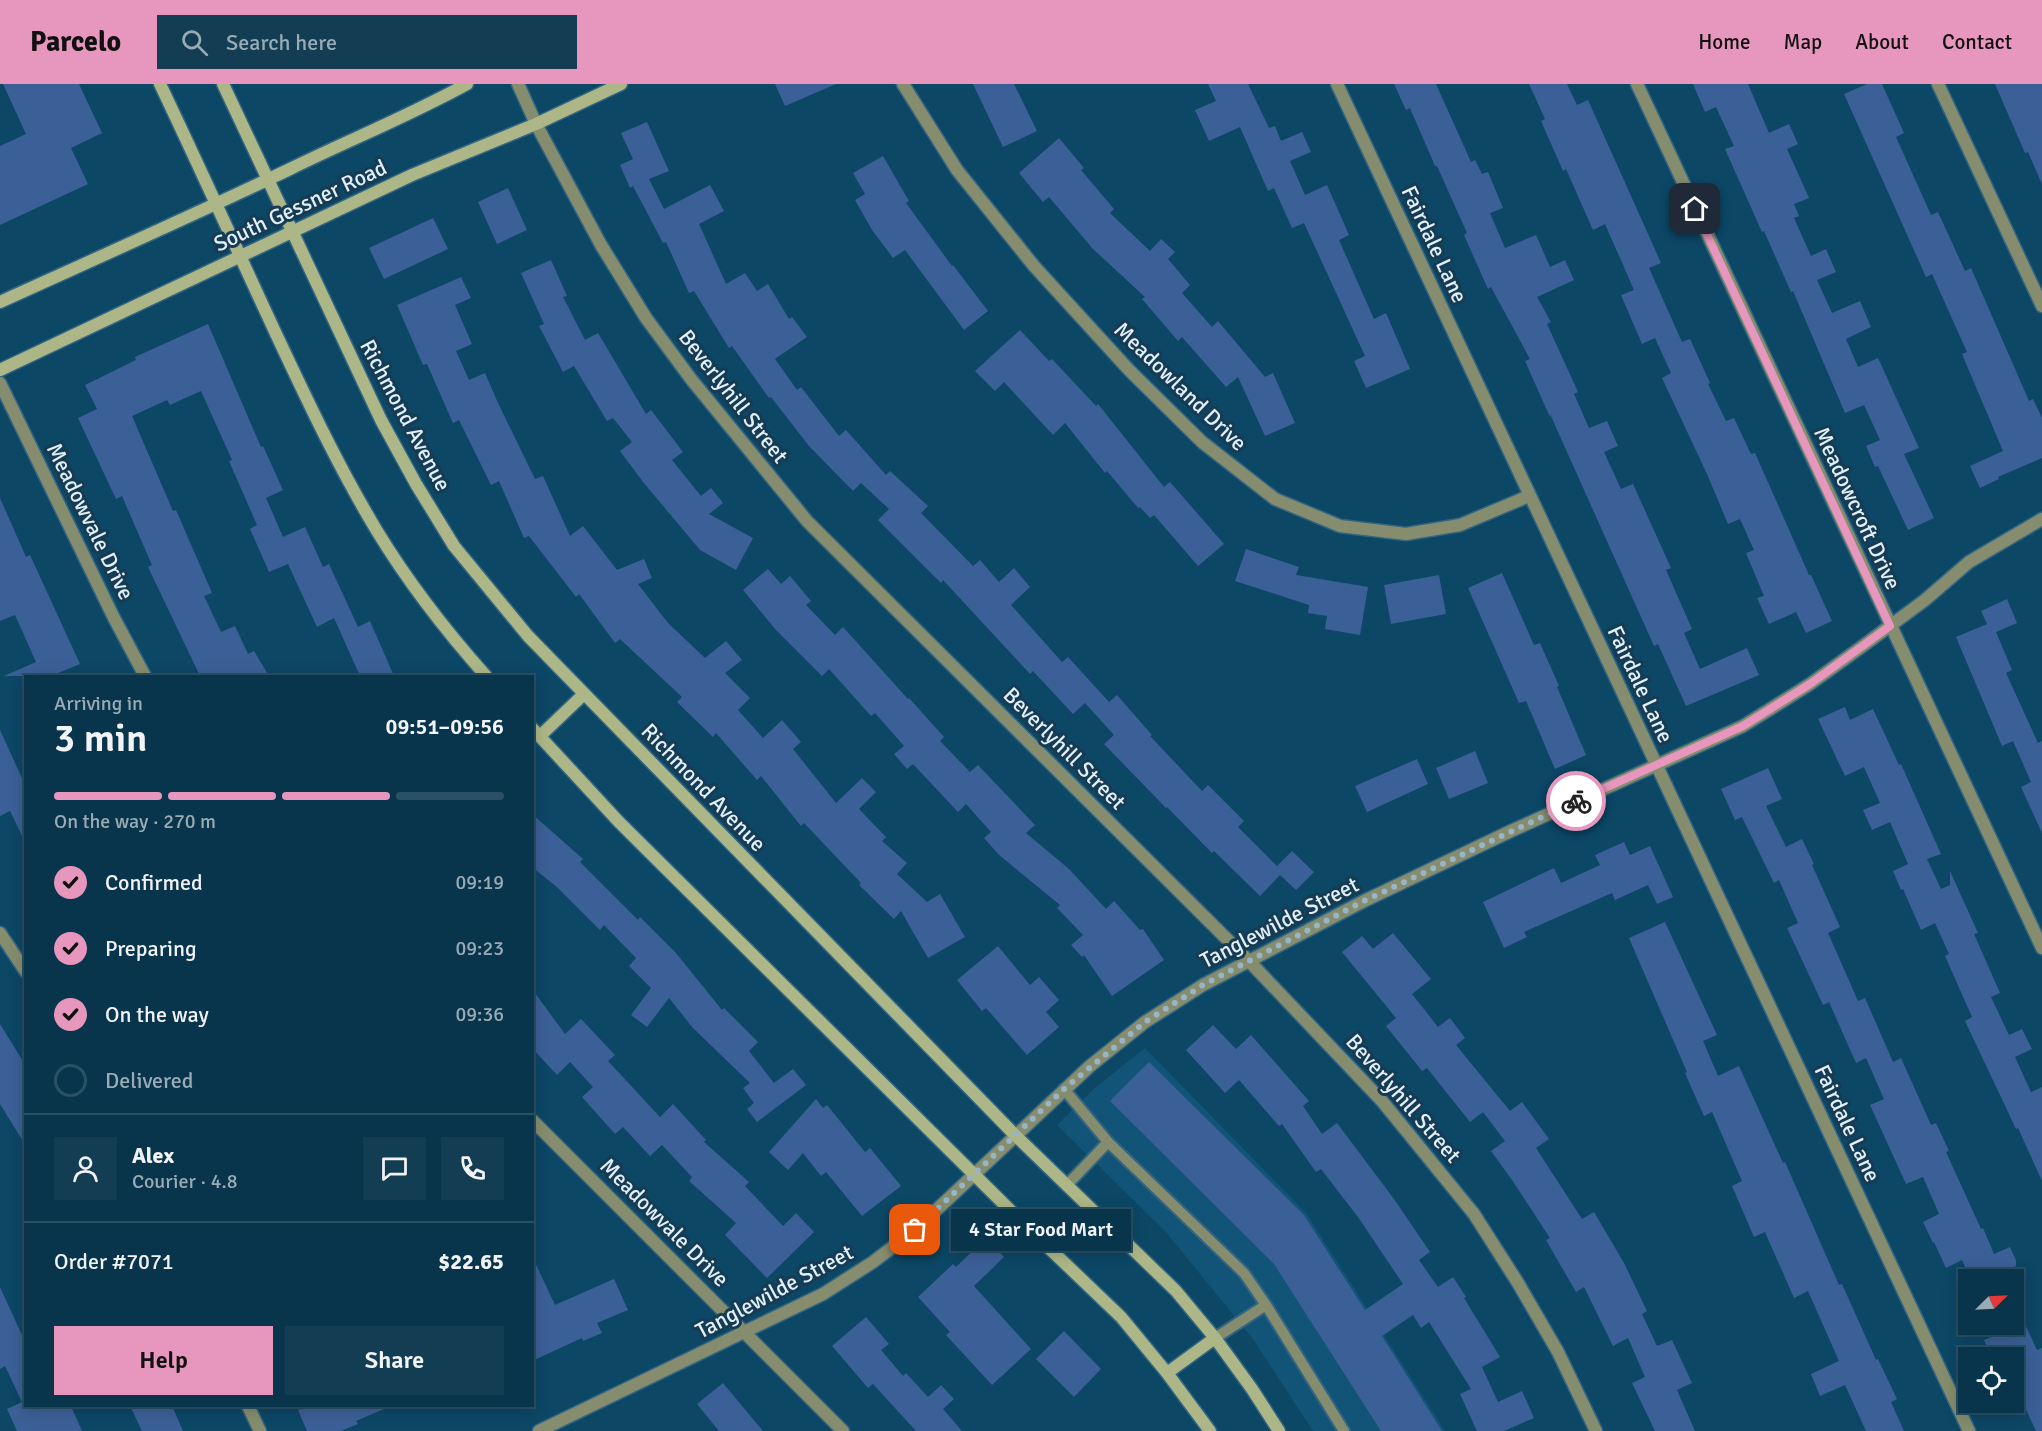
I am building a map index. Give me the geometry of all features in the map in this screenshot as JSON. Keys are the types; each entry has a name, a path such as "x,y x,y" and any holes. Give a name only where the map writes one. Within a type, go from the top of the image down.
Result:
{"main road":[{"path":"160,84 330,446 377,531 454,640 485,675"},
{"name":"Richmond Avenue","path":"223,84 381,420 454,546 528,636 584,694 1015,1135 1176,1291 1215,1338 1279,1431"},
{"name":"South Gessner Road","path":"0,302 426,107 466,84"},
{"name":"South Gessner Road","path":"0,370 412,175 536,124 621,84"},
{"path":"584,694 536,732 619,822 973,1174 1121,1317 1210,1431"},
{"path":"1167,1373 1215,1338"}],"street":[{"name":"Beverlyhill Street","path":"518,84 536,124 601,245 646,318 691,379 807,521 1248,960 1382,1101 1474,1214 1558,1352 1596,1431"},
{"name":"Meadowland Drive","path":"903,84 957,170 1034,267 1129,370 1202,442 1275,499 1340,526 1406,534 1460,525 1529,495"},
{"name":"Fairdale Lane","path":"1337,84 1969,1431"},
{"name":"Meadowcroft Drive","path":"1637,84 2042,948"},
{"path":"1938,84 2042,306"},
{"name":"Meadowvale Drive","path":"0,383 114,618 144,675"},
{"name":"Tanglewilde Street","path":"543,1430 823,1294 873,1262 915,1230 1064,1089 1145,1022 1203,985 1364,901 1511,831 1743,726 1810,684 1890,626 1925,600 1969,562 2042,519"},
{"path":"0,933 24,969"},
{"name":"Meadowvale Drive","path":"534,1122 843,1431"},
{"path":"248,1407 260,1431"}],"lane":[{"path":"1064,1089 1108,1143 1244,1273 1344,1431"},
{"path":"1066,1185 1108,1143"},
{"path":"1215,1338 1266,1305"}],"shaded area":[{"path":"1145,1048 1306,1213 1445,1431 1313,1431 1253,1339 1165,1231 1057,1125 1096,1087"}],"building":[{"path":"3,84 79,84 102,133 71,148 88,184 0,225 0,146 26,134"},
{"path":"775,84 836,84 785,106"},
{"path":"973,84 1014,84 1037,131 1003,147"},
{"path":"1208,84 1248,84 1269,128 1275,126 1281,141 1302,132 1311,152 1290,161 1305,195 1327,185 1349,235 1339,240 1374,319 1386,313 1410,369 1366,388 1354,361 1365,356 1304,223 1292,228 1274,188 1268,191 1240,127 1209,141 1195,110 1216,101"},
{"path":"1394,84 1436,84 1471,162 1475,160 1482,174 1488,172 1503,208 1490,213 1505,248 1536,235 1550,267 1565,260 1574,280 1537,297 1551,322 1547,324 1578,392 1574,394 1589,428 1607,421 1618,446 1604,452 1621,489 1633,484 1671,568 1666,570 1692,629 1684,633 1700,669 1747,648 1759,675 1686,706 1658,644 1654,646 1550,414 1550,417 1525,361 1530,359 1491,287 1488,289 1464,235 1467,233 1437,166 1435,166 1410,108 1406,110"},
{"path":"1529,84 1567,84 1577,105 1588,100 1661,263 1649,268 1682,342 1690,339 1726,421 1734,418 1751,454 1755,453 1832,621 1806,633 1796,612 1769,624 1757,598 1764,596 1746,553 1754,550 1740,519 1728,524 1662,378 1671,373 1655,338 1642,344 1621,295 1634,290 1605,224 1593,230 1566,169 1563,171 1541,121 1545,119"},
{"path":"1693,84 1748,84 1769,133 1789,124 1798,144 1787,149 1809,198 1794,204 1799,216 1794,218 1811,256 1826,249 1836,272 1817,280 1832,313 1860,301 1871,327 1846,339 1858,367 1878,358 1919,448 1904,454 1934,518 1908,530 1866,446 1880,440 1864,405 1845,413 1793,291 1791,292 1764,231 1762,232 1725,149 1734,146 1716,107 1705,112"},
{"path":"1867,84 1882,84 1904,133 1896,137 1931,215 1938,212 1965,271 1971,268 2029,401 2033,399 2042,418 2042,458 1998,477 1999,479 1980,488 1970,466 2003,451 1962,354 1967,352 1932,274 1926,277 1844,94"},
{"path":"1995,84 2042,84 2042,184 2028,152 2025,153"},
{"path":"647,122 669,171 649,179 664,209 710,185 724,211 699,224 726,284 745,273 757,291 768,284 789,319 792,317 807,337 775,359 797,390 801,387 839,436 846,430 886,475 890,471 928,506 921,513 973,566 980,560 999,582 1014,568 1030,587 1011,605 1062,662 1068,657 1109,702 1117,695 1152,735 1150,736 1202,791 1208,785 1244,821 1238,827 1277,866 1292,851 1314,872 1296,890 1280,875 1260,896 1214,851 1212,853 1104,744 1114,735 1085,703 1073,714 1033,671 1030,674 943,580 941,583 878,520 889,509 861,483 853,491 809,446 771,397 769,398 732,346 729,348 694,291 689,293 666,242 663,243 633,186 630,188 620,165 633,159 621,133"},
{"path":"1059,138 1084,168 1081,170 1114,209 1110,213 1150,251 1161,239 1175,252 1168,259 1190,285 1182,293 1212,327 1218,321 1265,377 1273,373 1295,423 1265,436 1238,377 1226,387 1182,337 1178,341 1142,299 1145,297 1093,249 1049,197 1043,202 1019,173"},
{"path":"883,156 909,201 906,203 988,311 964,330 905,250 893,258 872,230 855,200 865,194 853,173"},
{"path":"508,188 527,230 497,244 478,202"},
{"path":"433,218 448,249 384,279 369,248"},
{"path":"551,260 567,296 563,297 585,340 598,333 646,414 651,410 683,452 672,460 701,496 711,488 723,503 709,514 753,538 736,570 700,550 620,451 632,442 613,418 607,421 574,366 563,372 539,326 544,324 521,273"},
{"path":"461,277 471,298 455,305 472,344 456,351 469,380 485,373 535,479 543,476 570,536 583,526 617,570 644,559 652,578 638,584 668,623 705,658 726,641 742,660 725,673 750,698 738,710 763,738 782,720 801,742 793,749 836,803 862,778 876,792 859,809 886,837 882,841 907,863 897,874 927,902 940,894 965,937 928,958 901,911 894,919 859,885 861,883 804,823 801,826 761,776 757,780 716,733 713,737 677,702 682,697 620,639 615,643 579,594 576,597 529,536 524,538 499,481 491,485 459,420 453,423 427,364 423,365 397,305"},
{"path":"208,324 261,447 263,446 283,490 266,498 283,537 305,527 323,567 329,564 358,627 370,621 394,675 360,675 334,618 317,627 288,564 269,572 250,529 257,525 229,461 232,460 201,391 170,405 167,400 132,416 212,593 204,596 221,632 235,626 248,654 254,651 268,675 200,675 148,567 152,565 122,496 116,499 78,418 97,409 85,385 136,360 135,357"},
{"path":"1020,330 1049,361 1052,359 1096,406 1098,404 1164,487 1170,482 1224,544 1198,566 1154,515 1150,518 1140,507 1138,508 1107,471 1105,473 1065,423 1053,435 1004,382 995,391 975,371"},
{"path":"0,498 26,557 30,555 80,664 53,675 4,676 36,662 15,615 0,621"},
{"path":"1246,549 1299,567 1296,575 1368,587 1360,635 1325,629 1327,616 1308,613 1309,605 1235,581"},
{"path":"768,569 781,584 790,576 811,601 806,605 835,635 843,627 944,737 940,741 970,772 978,765 1035,825 1026,833 1069,869 1106,909 1114,901 1140,930 1143,929 1164,960 1112,996 1084,955 1082,957 1071,945 1083,935 1057,908 1060,905 999,855 984,838 991,832 966,804 958,812 913,764 907,769 894,754 904,746 875,713 871,716 829,669 822,676 776,630 743,590"},
{"path":"1502,573 1534,645 1540,643 1586,755 1555,769 1526,701 1519,703 1468,588"},
{"path":"1439,575 1446,614 1391,624 1384,585"},
{"path":"2007,599 2017,623 1996,632 2012,670 2006,673 2038,743 2042,741 2042,833 2021,787 2031,782 2013,741 2002,746 1956,637 1987,624 1981,611"},
{"path":"1845,707 1850,720 1873,709 1899,765 1901,764 1941,854 1927,859 1941,889 1950,885 1950,871 1978,933 1974,934 2000,993 1991,997 2009,1035 2022,1029 2032,1049 2015,1057 2031,1092 2042,1087 2042,1181 1965,1021 1972,1017 1945,956 1949,954 1935,923 1921,930 1903,889 1901,890 1893,871 1908,864 1890,822 1872,830 1863,810 1880,803 1864,767 1845,776 1818,719"},
{"path":"0,730 24,783 24,840 10,811 0,816"},
{"path":"1475,751 1488,783 1449,799 1436,768"},
{"path":"1417,759 1428,784 1367,812 1355,786"},
{"path":"1768,768 1782,799 1766,806 1786,847 1802,839 1814,864 1812,865 1840,927 1828,933 1858,1001 1865,998 1893,1062 1901,1058 1931,1125 1936,1123 1949,1151 1946,1152 1994,1254 2010,1247 2016,1260 2016,1266 2010,1269 1966,1269 1962,1260 1946,1268 1923,1222 1939,1214 1923,1177 1906,1184 1870,1105 1884,1099 1866,1058 1856,1063 1829,1002 1823,1005 1787,928 1798,923 1779,880 1774,883 1742,817 1735,820 1721,789"},
{"path":"534,816 583,859 580,862 638,920 640,917 676,953 722,1010 724,1008 758,1042 749,1051 774,1083 793,1069 806,1085 757,1122 747,1109 754,1103 743,1088 750,1083 693,1028 669,998 647,1027 631,1015 651,988 629,966 636,958 604,925 600,930 558,888 534,869"},
{"path":"1624,842 1630,855 1650,846 1673,897 1657,904 1648,885 1615,900 1612,893 1524,932 1527,937 1504,948 1483,902 1554,868 1561,883 1600,865 1595,855"},
{"path":"1665,922 1717,1035 1703,1041 1718,1076 1739,1066 1783,1163 1785,1162 1839,1285 1842,1284 1876,1360 1878,1359 1897,1399 1891,1402 1904,1431 1866,1431 1845,1385 1820,1396 1811,1374 1839,1361 1808,1291 1794,1298 1765,1232 1754,1237 1732,1186 1742,1181 1712,1112 1704,1116 1629,938"},
{"path":"1393,933 1431,979 1412,994 1438,1027 1450,1018 1465,1038 1456,1045 1510,1111 1522,1102 1549,1139 1536,1148 1582,1219 1594,1212 1624,1263 1647,1311 1642,1314 1657,1346 1672,1340 1692,1383 1677,1390 1695,1431 1655,1431 1632,1383 1645,1377 1628,1338 1613,1346 1584,1287 1576,1292 1546,1240 1550,1238 1491,1151 1505,1141 1483,1112 1470,1122 1427,1068 1422,1071 1386,1026 1396,1018 1342,952 1362,936 1373,949"},
{"path":"998,946 1030,985 1039,977 1059,1000 1046,1012 1059,1027 1027,1055 986,1008 982,1011 957,980"},
{"path":"534,992 565,1034 581,1019 615,1055 608,1061 660,1117 673,1104 706,1140 704,1142 749,1182 745,1186 783,1226 796,1213 814,1232 767,1278 725,1235 736,1223 689,1181 692,1177 662,1145 650,1156 623,1127 615,1134 582,1097 593,1087 570,1062 557,1075 534,1050"},
{"path":"0,1024 24,1063 24,1143 0,1104"},
{"path":"1213,1025 1236,1049 1251,1035 1309,1101 1303,1106 1322,1134 1337,1123 1430,1252 1419,1260 1438,1287 1453,1277 1466,1297 1464,1298 1500,1357 1482,1367 1498,1402 1522,1391 1534,1418 1504,1431 1477,1431 1460,1394 1471,1389 1429,1322 1421,1328 1413,1315 1382,1336 1442,1431 1381,1431 1274,1264 1110,1101 1149,1062 1304,1215 1365,1310 1403,1284 1358,1217 1321,1169 1316,1172 1282,1124 1279,1126 1239,1080 1225,1093 1186,1050"},
{"path":"816,1099 823,1108 827,1105 865,1152 870,1148 901,1186 862,1216 826,1172 821,1176 803,1153 788,1170 769,1152"},
{"path":"986,1238 1004,1257 974,1286 1031,1349 992,1385 946,1335 950,1332 918,1297 953,1264 956,1267"},
{"path":"534,1260 555,1305 614,1279 628,1310 597,1323 602,1333 583,1341 582,1338 534,1360"},
{"path":"0,1287 24,1340 24,1407 71,1407 82,1431 17,1431 7,1409 22,1402 5,1366 0,1369"},
{"path":"866,1317 889,1344 881,1350 903,1376 906,1373 928,1397 941,1385 954,1399 943,1409 962,1431 916,1431 873,1384 868,1388 832,1346"},
{"path":"2025,1324 2037,1350 2042,1348 2042,1431 2036,1431 2024,1405 2024,1347 1987,1347 1984,1340 1996,1335 2024,1335"},
{"path":"1064,1331 1101,1369 1074,1397 1036,1359"},
{"path":"723,1383 763,1431 719,1431 697,1404"},
{"path":"130,1407 172,1407 183,1431 142,1431"},
{"path":"306,1407 389,1407 356,1421 358,1424 341,1431 307,1431 298,1410"}],"way so far":[{"path":"915,1230 1064,1089 1145,1022 1248,960 1364,901 1576,801"}],"place":[{"name":"4 Star Food Mart","path":"915,1230"}],"route":[{"path":"1576,801 1743,726 1810,684 1890,626 1695,209"}]}
